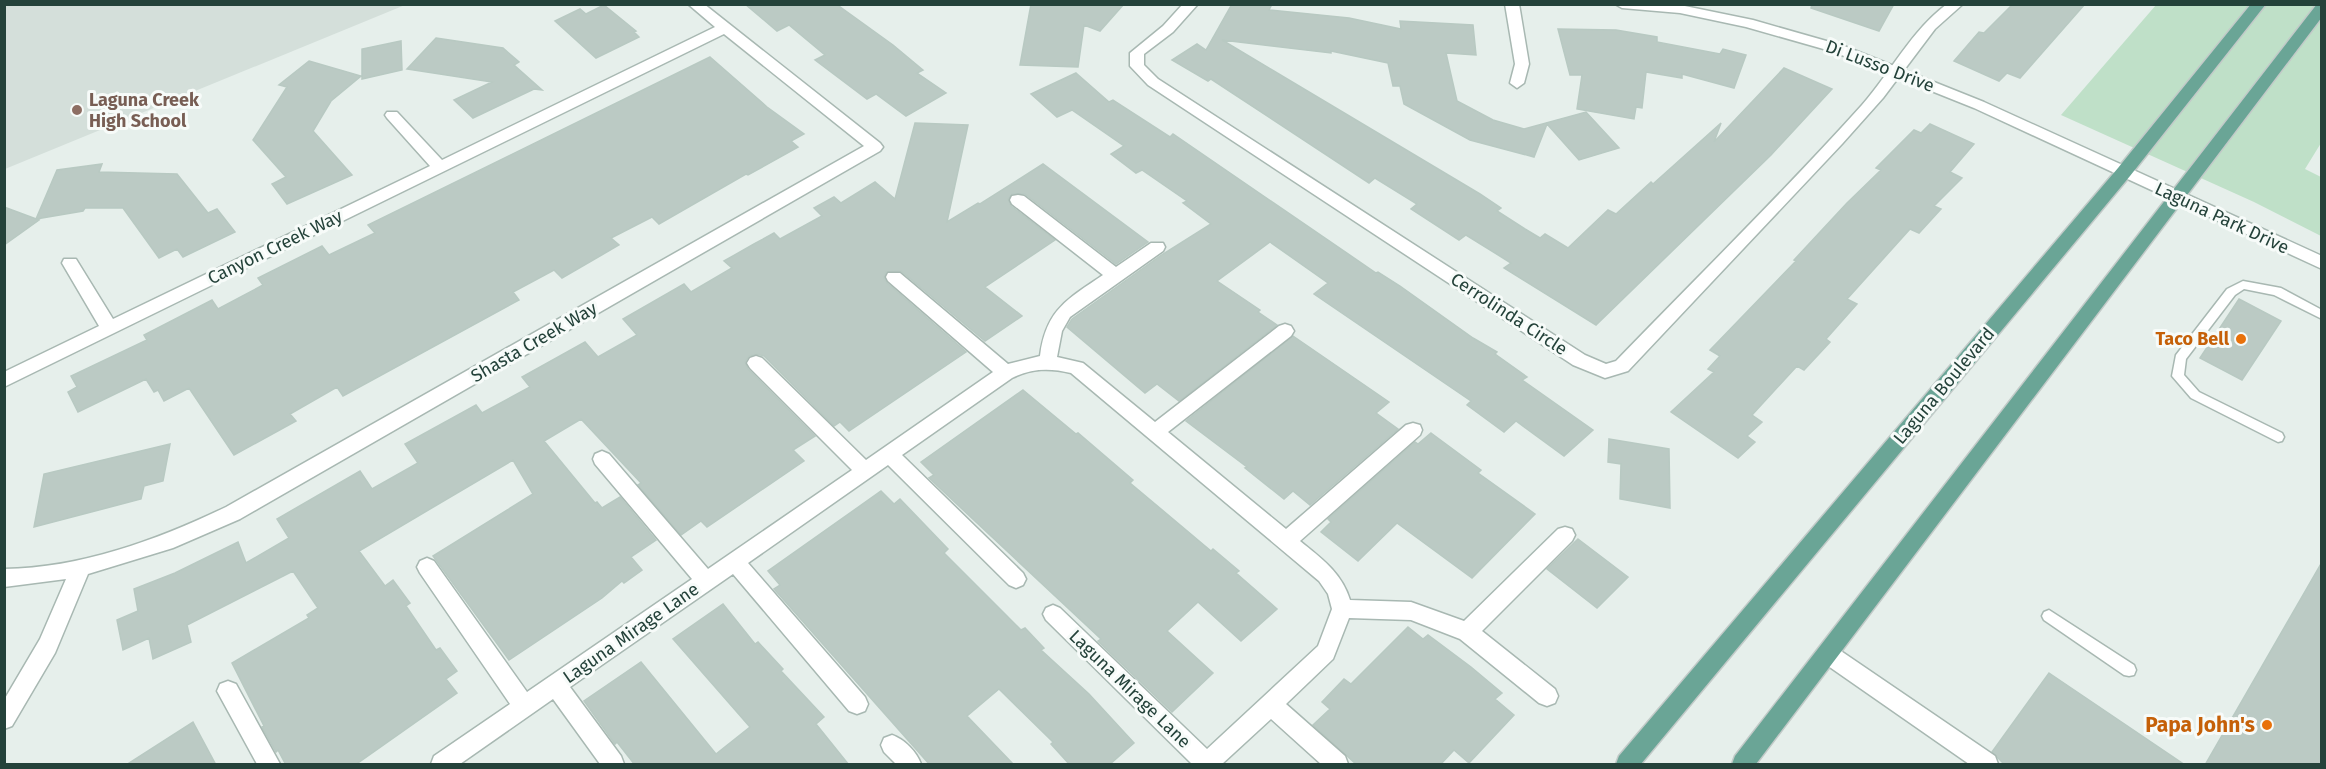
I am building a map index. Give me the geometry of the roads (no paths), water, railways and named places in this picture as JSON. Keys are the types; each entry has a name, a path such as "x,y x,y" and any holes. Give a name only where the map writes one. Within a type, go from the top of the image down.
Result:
{"main road":[{"name":"Laguna Boulevard","path":"1627,765 2124,172 2259,4"},
{"path":"1743,765 2322,7"}],"street":[{"path":"695,4 725,28"},
{"name":"Cerrolinda Circle","path":"1191,4 1168,29 1137,53 1137,66 1153,82 1580,360 1605,371 1622,366 1630,358 1809,172 1879,95 1897,71"},
{"path":"1512,4 1522,64 1517,83"},
{"name":"Di Lusso Drive","path":"1622,4 1680,7 1828,45 1979,105 2124,172"},
{"path":"1897,71 1930,27 1956,4"},
{"name":"Canyon Creek Way","path":"4,380 725,28"},
{"name":"Shasta Creek Way","path":"4,578 80,568 160,545 233,513 875,147 725,28"},
{"path":"392,115 440,166"},
{"name":"Laguna Park Drive","path":"2124,172 2322,263"},
{"path":"1018,200 1115,275"},
{"path":"1048,361 1052,331 1058,317 1070,306 1157,247"},
{"path":"70,263 109,328"},
{"path":"894,277 1006,373"},
{"path":"1155,432 1285,331"},
{"name":"Laguna Mirage Lane","path":"441,765 1006,373 1030,363 1048,361 1077,368 1326,575 1337,591 1342,609 1326,652 1207,764 1053,614"},
{"path":"756,363 865,471"},
{"path":"1286,540 1413,430"},
{"path":"889,454 1016,579"},
{"name":"Laguna Mirage Lane","path":"602,459 706,581"},
{"path":"1467,633 1564,535"},
{"path":"734,561 857,704"},
{"path":"427,567 525,707"},
{"path":"4,719 42,660 58,627 80,568"},
{"path":"1342,609 1411,611 1467,633 1547,696"},
{"path":"1828,654 1987,765"},
{"name":"Laguna Mirage Lane","path":"556,685 613,765"},
{"path":"228,691 268,765"},
{"path":"1270,704 1336,765"},
{"path":"892,745 910,765"}],"lane":[{"path":"2278,437 2195,394 2178,376 2180,358 2237,287 2243,285 2277,291 2322,315"},
{"path":"2049,616 2129,670"}],"place":[{"name":"Laguna Creek High School","path":"77,110"},
{"name":"Taco Bell","path":"2241,339"},
{"name":"Papa John's","path":"2267,725"}]}
